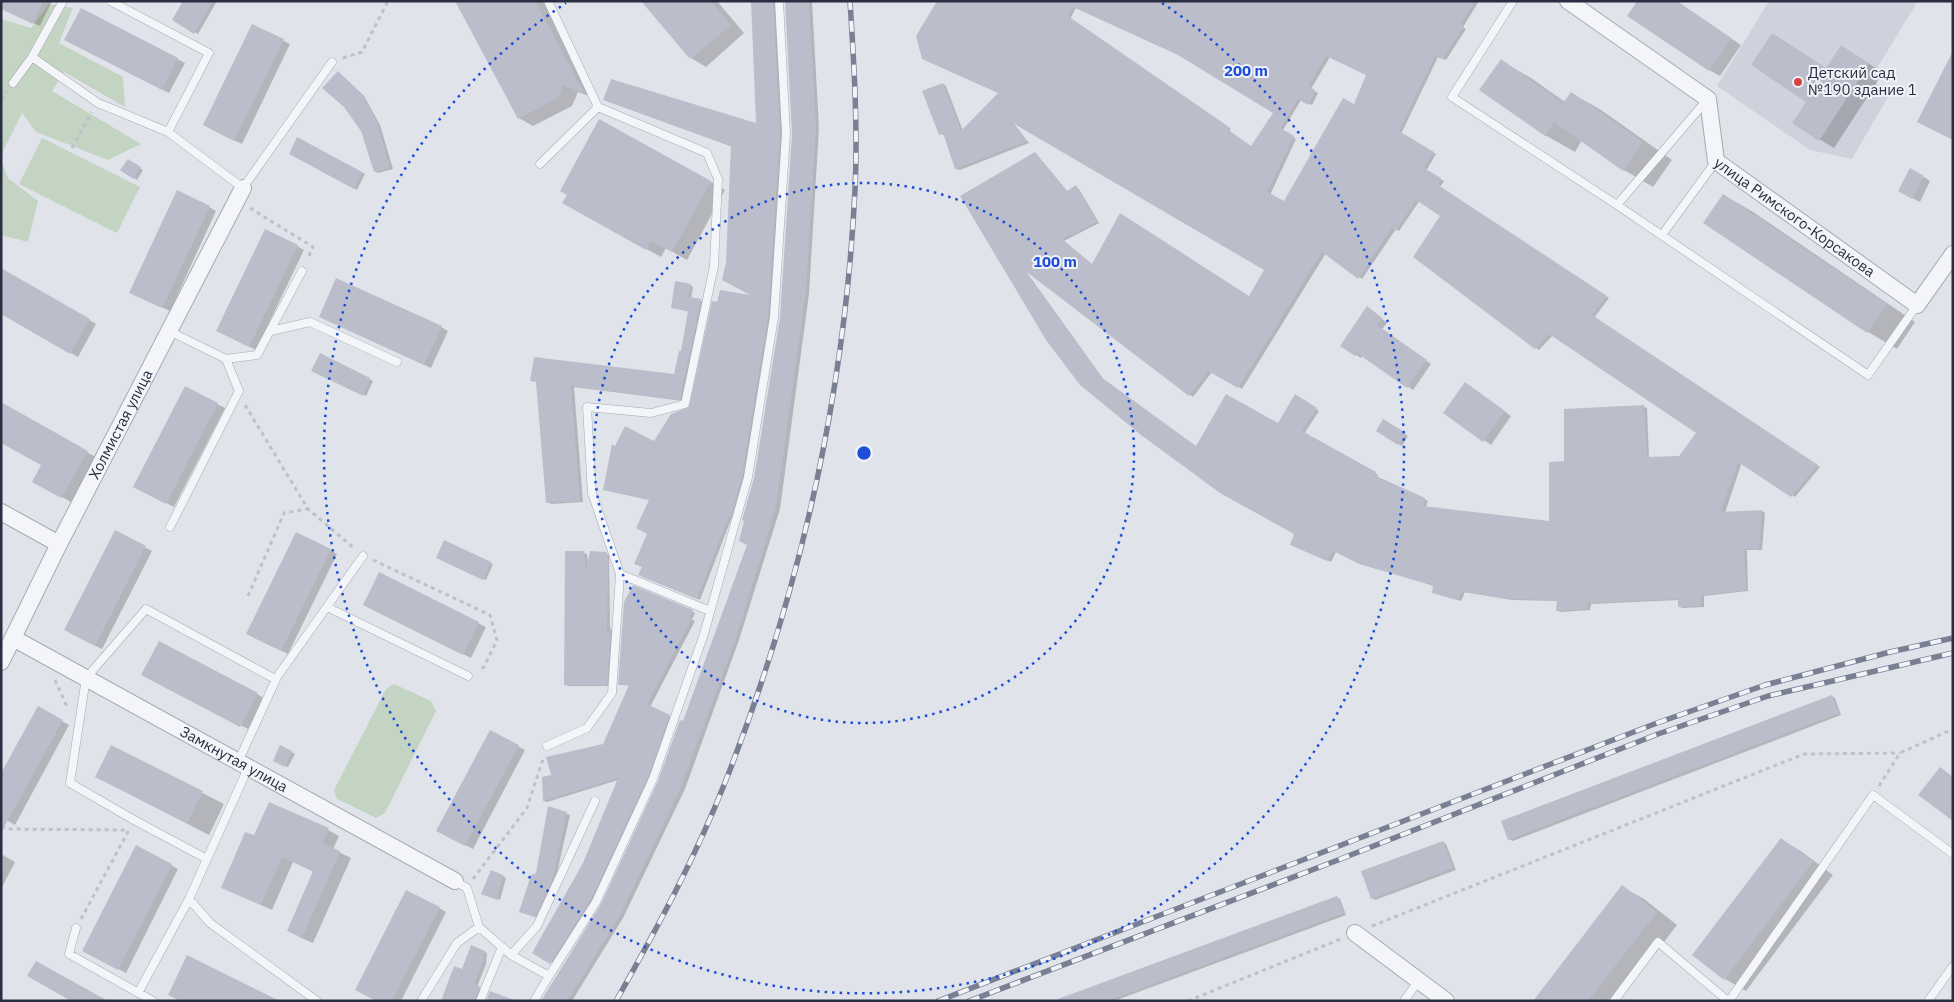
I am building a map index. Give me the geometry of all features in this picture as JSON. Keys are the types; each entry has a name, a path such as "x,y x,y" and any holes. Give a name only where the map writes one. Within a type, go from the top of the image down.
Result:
{"street":[{"path":"1568,1 1708,99"},
{"name":"улица Римского-Корсакова","path":"1708,99 1716,161 1918,305"},
{"name":"Холмистая улица","path":"1,662 59,544 240,194"},
{"path":"1918,305 1953,254"},
{"path":"1,512 59,544"},
{"name":"Замкнутая улица","path":"13,638 461,885"},
{"path":"1355,933 1446,1001"}],"lane":[{"path":"14,83 32,58 63,1"},
{"path":"110,1 210,53 168,132"},
{"path":"547,746 587,728 612,693 620,574 592,493 587,407 651,413 685,404 714,266 718,179 707,153 598,107 548,1"},
{"path":"534,1001 596,902 653,779 710,611 748,477 774,317 786,134 778,1"},
{"path":"1513,1 1452,97 1662,235 1868,375 1918,305"},
{"path":"32,58 98,102 168,132 240,194 332,62"},
{"path":"1617,205 1708,99"},
{"path":"540,164 598,107"},
{"path":"1662,235 1716,161"},
{"path":"169,331 226,359 257,355 302,271"},
{"path":"271,332 310,322 397,362"},
{"path":"170,527 240,391 226,359"},
{"path":"138,993 189,899 207,858 276,680 364,556"},
{"path":"620,574 710,611"},
{"path":"327,607 468,676"},
{"path":"207,858 134,820 70,783 86,678 146,609 276,680"},
{"path":"1614,1001 1658,942 1729,1001 1873,795 1953,854"},
{"path":"511,955 537,926 595,802"},
{"path":"461,885 480,927 511,955 549,976"},
{"path":"189,899 210,923 314,1000"},
{"path":"420,1001 457,943 480,927"},
{"path":"76,928 69,954 152,1001"},
{"path":"480,1001 502,947"},
{"path":"1928,1001 1953,966"},
{"path":"1404,1001 1419,980"}],"path":[{"path":"332,62 362,52 388,1"},
{"path":"72,148 98,102"},
{"path":"240,194 313,247 302,271"},
{"path":"238,394 308,509 364,556 490,615 497,640 484,667 468,676"},
{"path":"248,596 284,513 308,509"},
{"path":"44,654 78,730"},
{"path":"1188,1001 1804,754 1900,753 1953,729"},
{"path":"461,885 527,808 547,746"},
{"path":"1873,795 1900,753"},
{"path":"76,928 134,820"},
{"path":"1,827 8,829 129,830"}],"shaded area":[{"name":"Детский сад №190 здание 1","path":"1769,1 1918,1 1871,78 1889,95 1852,159 1810,150 1717,86"}],"green space":[{"path":"49,4 73,8 59,43 123,77 125,107 64,72 52,91 141,144 108,160 36,132 22,113 1,155 1,19 31,28"},
{"path":"42,138 140,187 117,233 19,184"},
{"path":"1,160 8,178 38,201 28,242 1,235"},
{"path":"394,684 431,701 436,711 385,813 376,818 337,799 334,790 386,689"}],"building":[{"path":"1,1 43,1 33,24 1,9"},
{"path":"183,1 213,1 194,34 172,20"},
{"path":"455,1 535,1 584,93 563,85 558,98 518,119"},
{"path":"641,1 711,1 731,25 690,59"},
{"path":"751,1 773,1 780,134 768,316 742,476 731,516 729,516 697,599 638,575 642,567 634,564 647,534 636,528 649,500 603,490 612,444 615,446 625,426 654,441 671,414 689,407 712,301 717,302 720,290 750,295 722,280 726,262 731,144 730,146 603,100 611,79 756,123"},
{"path":"785,1 809,1 816,126 806,291 776,507 736,638 681,787 620,916 567,1001 541,1001 601,904 658,781 680,720 683,721 747,545 739,541 744,521 742,520 754,478 780,317 792,134"},
{"path":"937,1 1475,1 1461,24 1464,26 1442,59 1435,56 1399,131 1434,152 1424,168 1441,178 1438,185 1607,296 1592,315 1818,465 1791,497 1738,462 1721,512 1762,510 1759,549 1744,549 1746,590 1701,595 1701,606 1678,607 1678,599 1588,603 1587,609 1556,611 1557,600 1508,599 1462,592 1458,600 1432,593 1433,585 1359,564 1333,551 1327,561 1290,545 1294,534 1220,493 1141,435 1080,385 1046,340 960,196 1035,152 1067,191 1076,185 1097,222 1062,239 1092,264 1120,213 1249,296 1264,270 1011,122 1027,141 955,169 943,133 939,135 922,91 943,83 961,131 998,93 922,59 916,36","holes":["1073,7 1178,55 1273,113 1251,146 1227,129 1229,127 1068,16","1326,56 1366,75 1354,104 1343,98 1284,201 1267,192 1294,136 1281,128 1298,99 1308,105 1315,90 1308,86","1416,200 1440,216 1413,257 1535,349 1549,334 1696,433 1679,456 1647,457 1644,405 1564,409 1564,461 1549,462 1549,521 1423,506 1425,498 1374,475 1376,472 1302,431 1317,408 1295,394 1278,423 1226,394 1196,446 1101,377 1024,270 1189,396 1208,371 1238,388 1322,252 1358,279 1392,228 1396,231"]},
{"path":"1637,1 1677,1 1731,38 1709,71 1627,16"},
{"path":"81,8 178,58 162,90 64,40"},
{"path":"252,24 284,39 234,141 203,125"},
{"path":"1772,33 1826,68 1841,45 1869,64 1819,141 1792,123 1806,102 1751,65"},
{"path":"1953,51 1953,140 1917,122"},
{"path":"1501,59 1563,103 1571,92 1643,142 1623,171 1554,122 1545,136 1479,90"},
{"path":"338,71 361,93 377,122 390,168 374,172 361,131 344,107 322,88"},
{"path":"599,119 711,181 672,252 651,241 646,250 562,203 567,195 560,191"},
{"path":"297,137 362,172 354,189 289,154"},
{"path":"128,159 141,167 133,179 120,170"},
{"path":"1910,168 1924,176 1912,199 1898,191"},
{"path":"177,190 210,206 162,308 129,293"},
{"path":"1723,194 1887,304 1867,333 1703,223"},
{"path":"265,229 298,245 249,347 216,331"},
{"path":"1,268 90,319 70,354 1,314"},
{"path":"336,278 442,326 424,365 319,317"},
{"path":"675,281 691,284 688,297 701,299 680,399 571,386 580,501 546,503 536,382 530,381 534,357 674,374 679,351 681,351 688,311 671,308"},
{"path":"1367,306 1382,318 1377,325 1427,360 1407,388 1357,353 1355,356 1340,346"},
{"path":"320,353 370,378 363,396 311,371"},
{"path":"1465,382 1505,411 1483,442 1443,413"},
{"path":"185,386 218,403 166,504 133,487"},
{"path":"1,402 88,451 61,498 32,482 41,465 1,443"},
{"path":"1383,419 1406,433 1398,445 1376,431"},
{"path":"115,530 146,546 95,646 64,630"},
{"path":"296,532 331,549 281,651 246,634"},
{"path":"444,540 491,562 483,580 436,558"},
{"path":"565,551 584,551 586,570 590,551 606,552 608,555 607,635 611,628 607,685 564,685"},
{"path":"379,572 479,622 463,655 363,605"},
{"path":"633,585 693,610 690,617 692,618 647,704 670,715 648,777 591,899 550,964 532,953 583,863 618,778 543,801 542,777 551,775 546,757 603,744 629,685 618,685 624,602"},
{"path":"159,641 258,693 240,727 141,675"},
{"path":"1832,695 1839,713 1508,840 1501,821"},
{"path":"38,706 63,720 1,833 1,773"},
{"path":"490,730 519,745 465,846 436,831"},
{"path":"111,745 203,791 187,823 95,777"},
{"path":"280,745 292,751 285,767 273,761"},
{"path":"1940,767 1953,777 1953,821 1918,795"},
{"path":"269,802 329,828 322,843 340,851 302,938 287,931 313,871 282,857 261,905 221,888 245,832 254,835"},
{"path":"548,806 567,812 552,881 535,917 519,912 531,875 536,873"},
{"path":"1781,838 1813,862 1724,980 1692,955"},
{"path":"1443,841 1453,868 1371,899 1361,871"},
{"path":"136,845 172,864 118,970 82,951"},
{"path":"491,870 503,875 497,900 481,894"},
{"path":"1622,885 1657,912 1588,1001 1533,1001"},
{"path":"406,890 440,907 392,1001 376,1001 355,990"},
{"path":"1337,896 1344,913 1108,1001 1058,1001 1058,999"},
{"path":"471,945 485,951 483,962 474,984 480,986 474,1001 441,1001 454,966 462,969"},
{"path":"187,955 280,1001 180,1001 168,995"},
{"path":"36,961 108,1001 71,1001 27,976"},
{"path":"490,991 514,1000 514,1001 486,1001"}],"railway":[{"path":"616,1001 689,865 714,809 752,709 776,637 797,564 829,416 850,266 856,143 850,1"},
{"path":"938,1001 1657,723 1765,685 1890,652 1953,638"},
{"path":"969,1001 1338,860 1658,734 1768,696 1953,653"}],"place":[{"name":"Детский сад №190 здание 1","path":"1798,82"}]}
